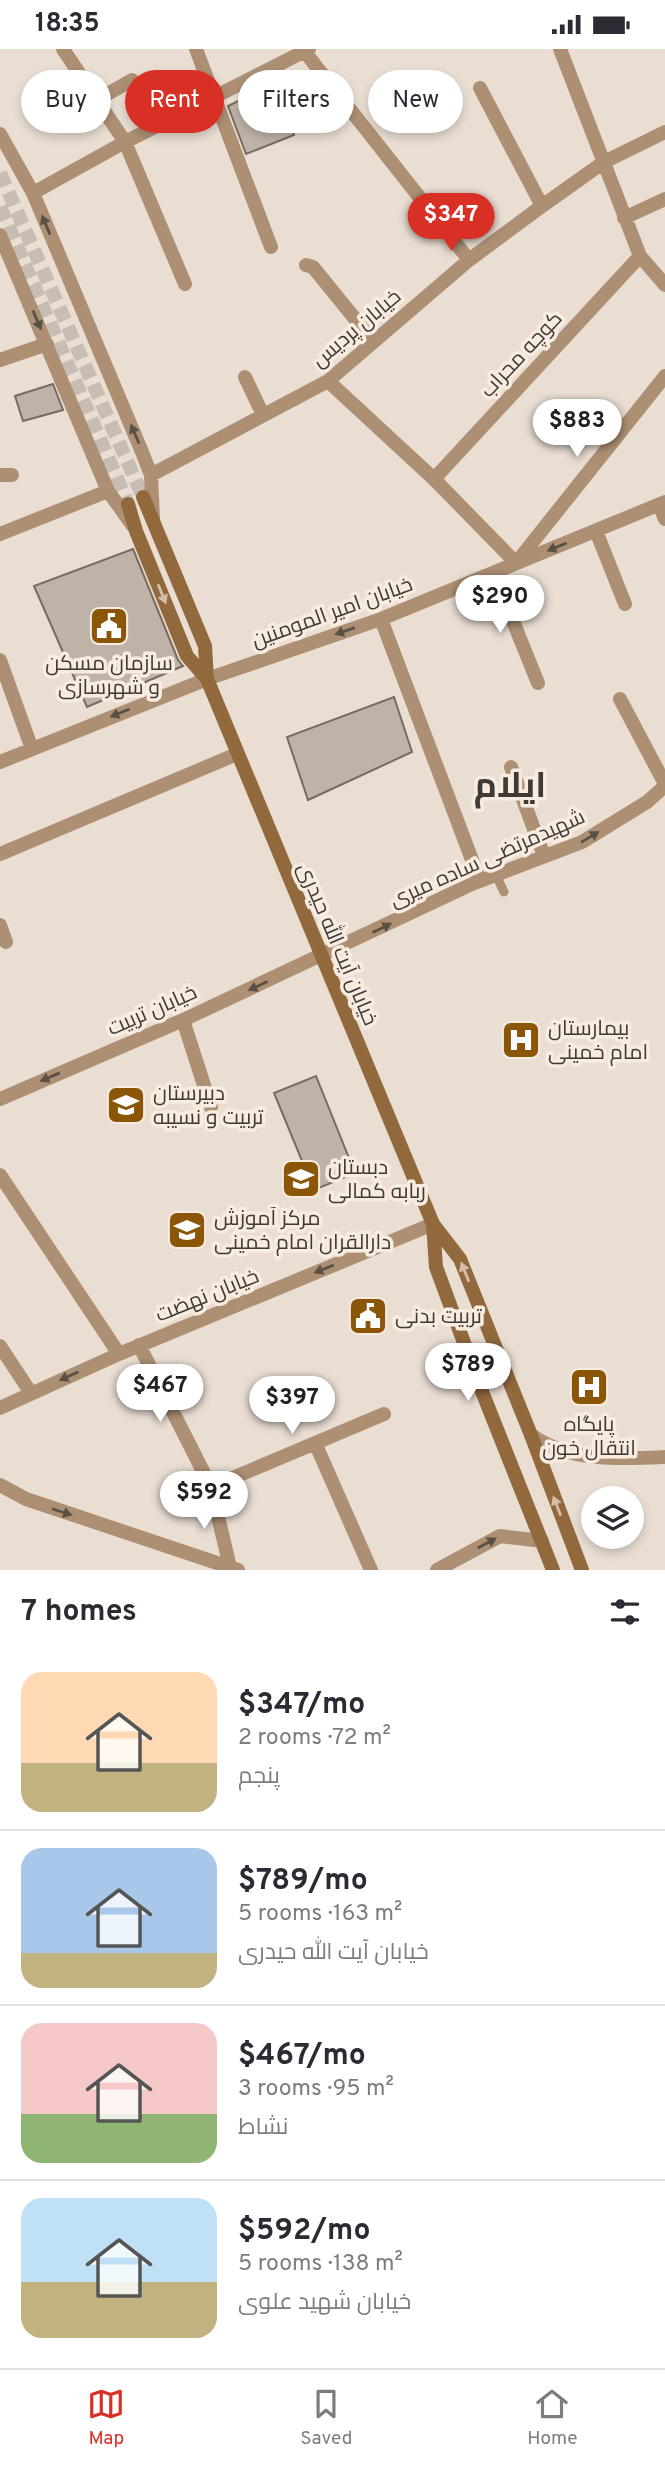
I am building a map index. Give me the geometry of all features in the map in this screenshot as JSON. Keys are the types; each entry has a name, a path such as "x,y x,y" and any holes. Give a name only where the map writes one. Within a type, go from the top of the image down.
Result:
{"main road":[{"name":"خیابان آیت الله حیدری","path":"143,498 205,646 206,679"},
{"name":"خیابان آیت الله حیدری","path":"128,503 136,531 187,656 206,679 433,1224 460,1259 582,1570"},
{"name":"خیابان آیت الله حیدری","path":"433,1224 436,1267 553,1570"}],"street":[{"path":"63,49 77,70"},
{"path":"195,49 204,70"},
{"path":"560,49 640,256 665,285"},
{"path":"224,92 307,50 469,260"},
{"path":"480,87 542,206"},
{"path":"224,120 271,247"},
{"path":"111,121 125,142 185,284"},
{"name":"خیابان پردیس","path":"151,475 310,393 328,381 469,260 542,206 604,162 665,132"},
{"path":"33,193 143,133"},
{"path":"0,134 33,193 151,475 153,524"},
{"path":"624,218 665,199"},
{"path":"0,235 108,491 136,531"},
{"name":"کوچه محراب","path":"434,479 640,256"},
{"path":"306,265 313,267 373,341"},
{"path":"0,360 47,344"},
{"path":"328,381 434,479 516,563 665,376"},
{"path":"245,377 263,415"},
{"path":"0,534 108,491"},
{"name":"خیابان امیر المومنین","path":"0,762 206,679 381,619 596,531 663,508"},
{"path":"596,531 625,604"},
{"path":"494,574 538,683"},
{"path":"381,619 481,881"},
{"path":"0,660 32,749"},
{"path":"620,699 665,785"},
{"path":"0,854 237,754"},
{"path":"511,767 544,856"},
{"name":"شهیدمرتضی ساده میری","path":"320,958 496,874 582,842 647,802 665,785"},
{"path":"0,925 6,941"},
{"name":"خیابان تربیت","path":"0,1099 320,958"},
{"path":"183,1020 211,1107"},
{"path":"0,1175 119,1354"},
{"name":"خیابان نهضت","path":"0,1408 119,1354 433,1224"},
{"path":"0,1346 31,1393"},
{"path":"139,1346 211,1487 234,1569"},
{"path":"211,1487 316,1445 384,1414"},
{"path":"531,1435 544,1444 576,1455 665,1457"},
{"path":"316,1445 371,1570"},
{"path":"0,1485 26,1500 234,1569"},
{"path":"438,1570 500,1536 542,1541"}],"lane":[{"path":"496,874 504,892"}],"building":[{"path":"238,101 238,133 228,106"},
{"path":"238,133 293,133 294,135 246,154"},
{"path":"53,384 63,410 23,421 15,396"},
{"name":"سازمان مسکن و شهرسازی","path":"133,549 178,660 183,666 87,707 34,586"},
{"path":"394,697 412,752 308,800 287,737"},
{"path":"316,1076 355,1173 314,1190 274,1093"}],"tunnel":[{"path":"0,173 143,497"},
{"path":"0,207 128,504"}],"place":[{"name":"سازمان مسکن و شهرسازی","path":"109,626"},
{"name":"بیمارستان امام خمینی","path":"521,1040"},
{"name":"دبیرستان تربیت و نسیبه","path":"126,1105"},
{"name":"دبستان ربابه کمالی","path":"301,1179"},
{"name":"مرکز آموزش دارالقران امام خمینی","path":"187,1230"},
{"name":"تربیت بدنی","path":"368,1316"},
{"name":"پایگاه انتقال خون","path":"589,1387"}],"district":[{"name":"ایلام","path":"510,785"}]}
